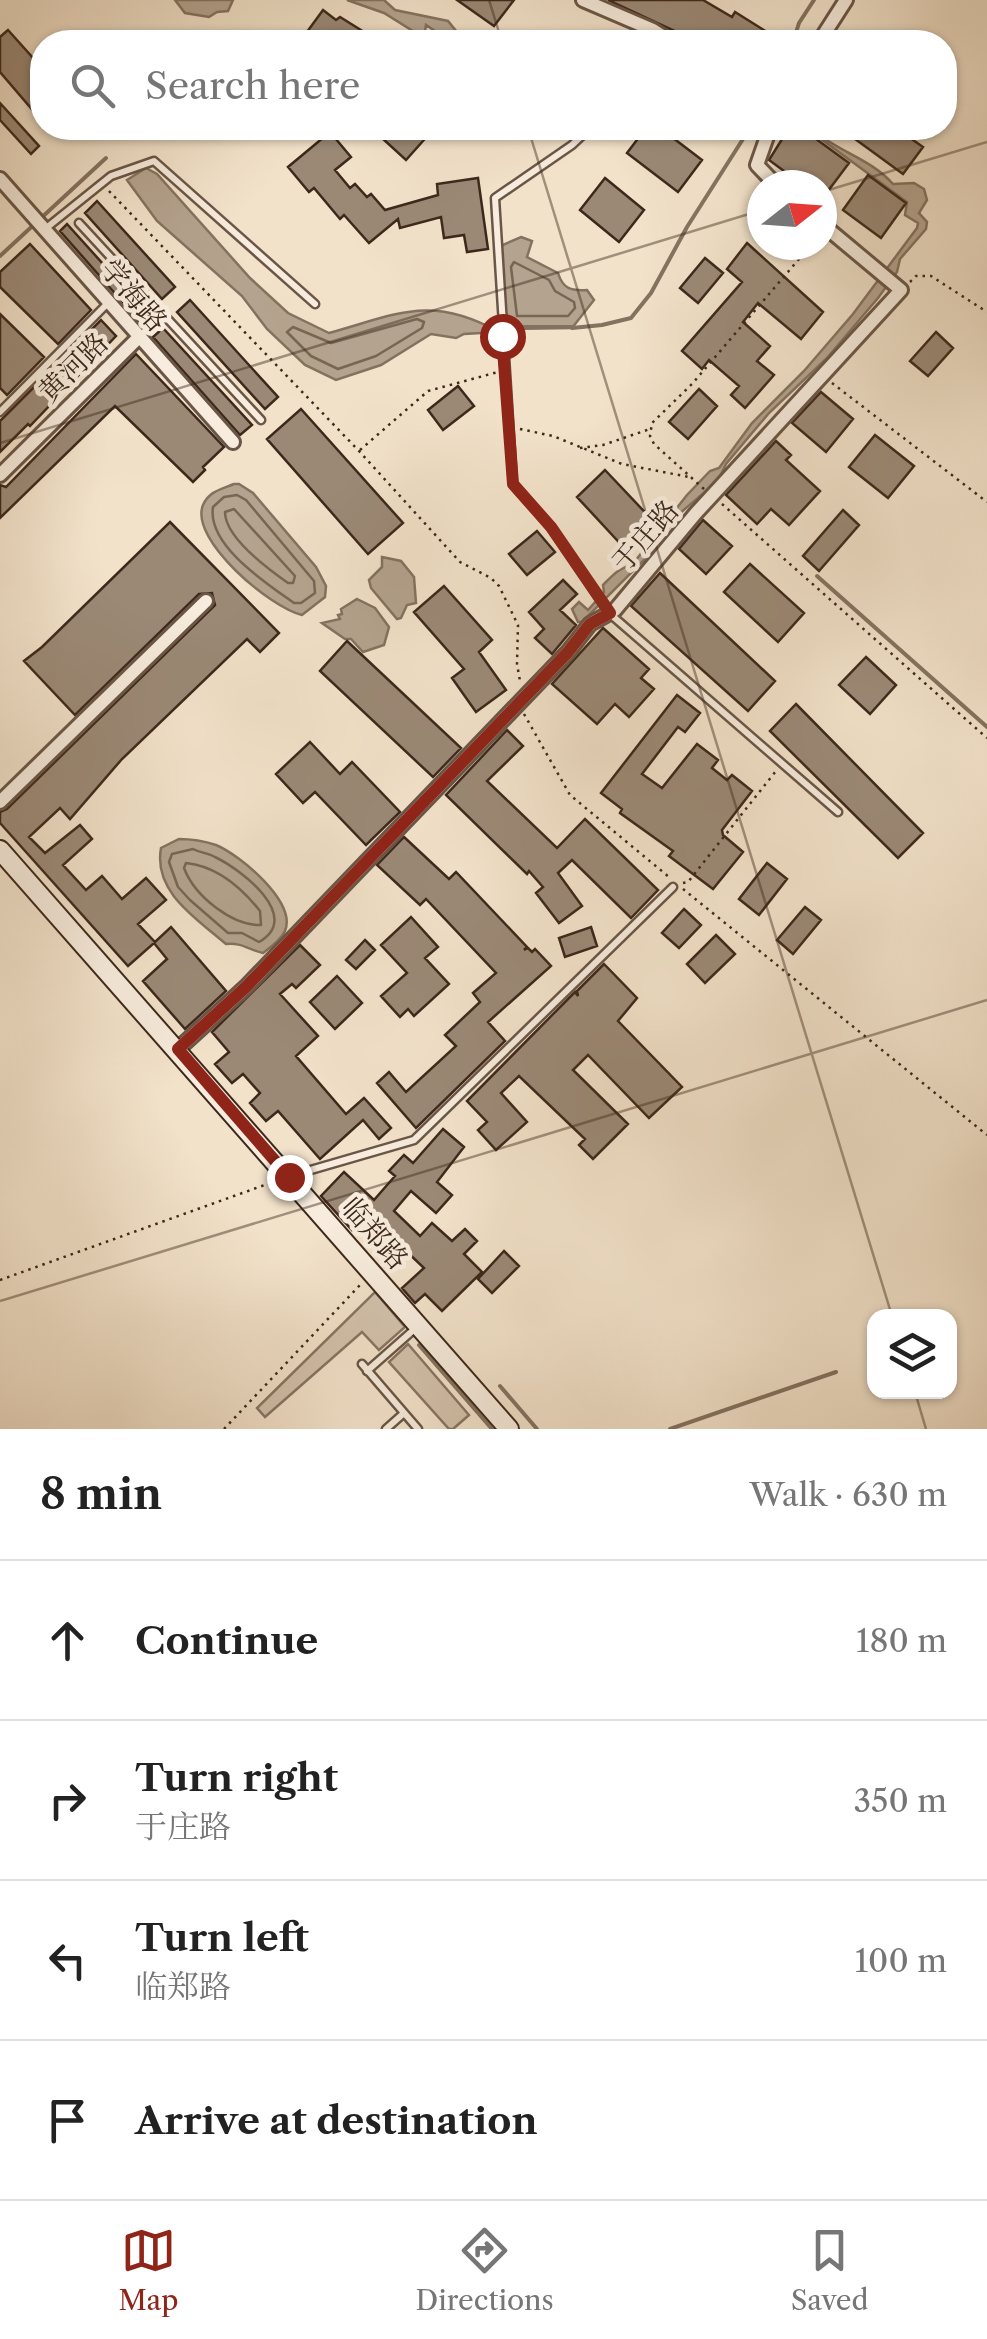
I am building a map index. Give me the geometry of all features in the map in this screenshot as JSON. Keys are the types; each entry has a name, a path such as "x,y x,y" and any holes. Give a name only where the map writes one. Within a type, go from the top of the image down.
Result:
{"main road":[{"name":"临郑路","path":"0,850 508,1429"}],"street":[{"path":"583,0 640,30"},
{"path":"827,30 846,0"},
{"path":"762,170 757,165 766,140"},
{"name":"学海路","path":"0,179 233,442"},
{"path":"837,237 901,290"},
{"name":"于庄路","path":"178,1049 246,987 568,652 590,624 610,613 901,290"},
{"name":"黄河路","path":"0,474 138,338"},
{"path":"0,802 206,601"}],"lane":[{"path":"577,140 495,198 513,484 551,527 610,613 838,812"},
{"path":"40,224 101,183 128,168 154,160 315,304"},
{"path":"79,223 260,420"},
{"path":"0,412 108,303"},
{"path":"138,338 162,314"},
{"path":"289,1177 414,1140 675,885"},
{"path":"418,1326 365,1368 418,1429"},
{"path":"386,1429 404,1413"}],"path":[{"path":"101,183 359,451 460,562 491,578 498,586 518,624 521,701 570,795 675,885 987,1135"},
{"path":"798,260 692,384 652,423 650,436 714,498 987,738"},
{"path":"901,290 916,276 931,276 987,312"},
{"path":"359,451 428,391 504,370"},
{"path":"823,376 987,502"},
{"path":"507,426 542,432 622,464 691,477"},
{"path":"578,448 651,428"},
{"path":"675,885 688,882 782,763"},
{"path":"0,1280 289,1177"},
{"path":"224,1429 372,1272"}],"shaded area":[{"path":"375,1292 405,1327 379,1350 362,1332 265,1417 257,1408"},
{"path":"408,1344 469,1415 453,1429 389,1362"}],"water":[{"path":"175,0 233,0 228,11 209,17 185,13"},
{"path":"347,0 384,0 395,10 448,21 455,30 433,30 426,25 425,30 411,30 384,13"},
{"path":"822,140 874,168 893,184 914,183 924,189 927,200 919,213 927,222 926,229 900,259 897,272 878,298 827,358 769,413 726,464 718,481 679,514 648,556 578,622 572,609 579,602 588,610 604,592 603,585 632,565 687,495 710,471 719,468 752,423 853,314 917,228 918,223 905,215 907,202"},
{"path":"146,168 157,174 250,278 288,313 329,333 414,311 453,313 499,332 456,338 431,334 381,365 336,380 305,365 267,329 242,296 157,221 127,180"},
{"path":"521,237 532,241 527,257 558,273 568,288 587,290 594,300 572,328 507,329 496,248"},
{"path":"234,484 253,493 316,567 326,586 325,597 302,615 253,586 208,536 202,519 203,505 212,494"},
{"path":"382,557 401,561 414,577 416,603 407,605 401,618 397,619 371,588 369,580 382,567"},
{"path":"357,599 375,608 389,627 384,645 363,652 351,639 322,623 340,619 341,609"},
{"path":"179,839 216,845 264,881 283,907 286,919 285,931 276,943 263,953 226,944 179,903 160,864 161,848"}],"building":[{"path":"457,0 514,0 494,26"},
{"path":"608,0 703,0 732,17 735,12 764,30 672,30"},
{"path":"323,10 361,30 308,30"},
{"path":"8,30 30,55 30,107 0,72 0,37"},
{"path":"0,103 39,146 31,154 0,120"},
{"path":"320,140 337,140 351,157 335,170 350,188 355,184 367,197 371,194 385,210 438,195 437,184 478,178 488,249 467,252 464,235 444,238 441,217 400,228 398,219 369,243 344,215 340,219 314,188 309,192 288,167"},
{"path":"384,140 424,140 406,160"},
{"path":"637,140 676,140 702,160 678,192 627,153"},
{"path":"782,140 817,140 849,163 837,179 837,170 783,170 769,160"},
{"path":"856,140 913,140 923,147 903,174"},
{"path":"868,175 906,203 881,238 843,210"},
{"path":"605,178 644,210 619,242 580,210"},
{"path":"97,201 175,287 162,299 85,213"},
{"path":"67,224 149,315 141,323 60,231"},
{"path":"747,243 747,260 766,260 823,312 801,339 758,303 743,322 770,346 757,361 774,375 745,408 731,395 739,386 709,360 702,369 682,351 742,282 727,269"},
{"path":"30,244 91,310 58,344 0,287 0,272"},
{"path":"705,258 723,273 698,303 680,288"},
{"path":"190,300 278,397 265,409 177,312"},
{"path":"0,314 44,357 7,395 0,388"},
{"path":"101,320 116,336 0,452 0,421"},
{"path":"163,328 252,425 240,435 153,337"},
{"path":"936,332 953,348 928,376 910,361"},
{"path":"136,354 224,447 203,467 205,470 193,482 115,406 0,518 0,485 6,487"},
{"path":"458,386 474,406 443,430 428,410"},
{"path":"699,389 717,406 688,439 669,422"},
{"path":"821,392 853,419 826,452 792,423"},
{"path":"301,409 403,523 368,554 267,439"},
{"path":"875,435 914,466 888,498 849,467"},
{"path":"776,441 791,455 786,460 820,491 789,525 771,509 757,524 726,495"},
{"path":"605,470 657,525 628,552 577,497"},
{"path":"843,510 859,525 819,571 803,556"},
{"path":"703,520 732,546 706,574 679,549"},
{"path":"170,522 279,633 260,652 247,639 122,759 70,819 60,808 29,837 45,853 80,825 92,839 63,865 86,890 102,876 122,899 146,878 166,900 138,924 155,942 171,927 226,991 185,1029 143,981 167,959 154,943 128,966 0,823 0,812 215,605 212,593 199,594 75,715 24,661"},
{"path":"537,531 555,552 527,575 509,554"},
{"path":"750,564 804,613 778,642 724,592"},
{"path":"660,573 775,681 748,711 631,606"},
{"path":"563,580 577,594 560,610 576,625 552,654 535,638 544,629 529,612"},
{"path":"444,586 492,640 479,652 506,690 476,712 452,678 464,669 414,612"},
{"path":"603,628 649,669 641,678 654,689 629,717 615,704 597,724 552,684"},
{"path":"347,641 461,748 433,777 320,671"},
{"path":"866,657 896,685 870,714 839,685"},
{"path":"677,695 700,713 685,732 678,727 642,774 662,788 697,744 718,760 712,768 727,780 732,775 752,791 722,830 743,852 713,889 669,856 673,851 620,813 622,809 601,793"},
{"path":"796,704 923,833 898,858 770,731"},
{"path":"507,730 523,746 487,781 557,848 585,819 658,890 631,918 572,860 558,873 582,906 559,923 536,893 543,887 529,871 527,874 446,795"},
{"path":"310,742 340,774 352,762 400,812 366,845 315,792 303,803 276,774"},
{"path":"404,837 449,879 456,872 527,947 524,950 535,949 551,966 488,1022 505,1041 416,1128 377,1083 389,1072 406,1092 456,1046 445,1035 480,1002 473,993 496,973 426,899 420,905 377,865"},
{"path":"767,863 787,879 759,915 739,899"},
{"path":"805,907 821,920 793,954 777,940"},
{"path":"684,909 701,925 679,948 662,933"},
{"path":"411,917 438,947 425,958 449,984 414,1016 408,1009 400,1017 381,996 407,973 381,945"},
{"path":"591,927 597,946 565,957 559,938"},
{"path":"716,935 735,954 705,983 687,964"},
{"path":"365,940 375,950 356,969 346,960"},
{"path":"300,945 320,965 296,988 292,984 280,994 318,1036 296,1056 346,1114 364,1098 391,1128 379,1139 363,1120 320,1159 278,1111 266,1121 250,1103 260,1093 243,1074 232,1083 215,1064 229,1052 212,1032"},
{"path":"604,964 637,998 618,1021 682,1087 649,1118 588,1055 573,1070 628,1124 593,1159 579,1145 585,1139 519,1076 501,1093 527,1122 496,1150 478,1130 487,1122 467,1101 575,992 578,996 577,991"},
{"path":"337,976 362,1003 335,1029 310,1002"},
{"path":"443,1129 464,1147 437,1182 452,1195 436,1213 411,1191 394,1211 420,1236 432,1223 452,1241 465,1229 477,1241 464,1254 482,1272 442,1311 425,1294 415,1303 402,1288 424,1268 403,1248 391,1261 356,1227 352,1230 321,1196 344,1172 374,1200 395,1176 389,1171 404,1155 413,1163"},
{"path":"504,1251 519,1266 492,1293 478,1279"}],"waterway":[{"path":"797,30 814,0"},
{"path":"572,328 631,318 651,293 742,140"},
{"path":"0,256 106,158"},
{"path":"494,332 511,327 574,327"},
{"path":"817,576 987,727"},
{"path":"419,1345 492,1429"},
{"path":"670,1429 836,1372"},
{"path":"500,1386 537,1429"}],"route":[{"path":"289,1177 178,1049 246,987 568,652 590,624 610,613 551,527 513,484 502,336"}]}
